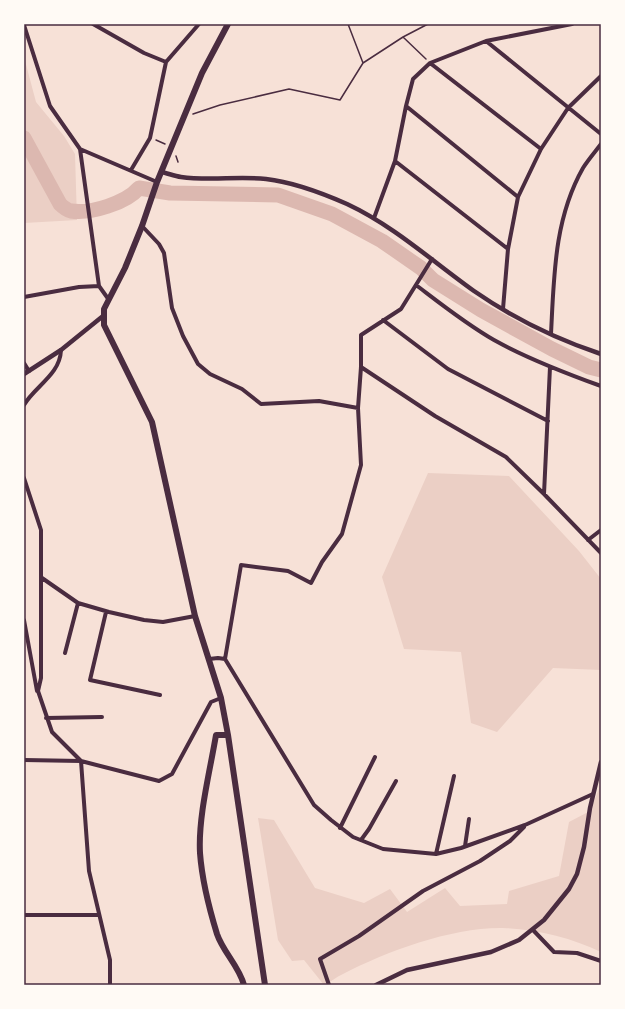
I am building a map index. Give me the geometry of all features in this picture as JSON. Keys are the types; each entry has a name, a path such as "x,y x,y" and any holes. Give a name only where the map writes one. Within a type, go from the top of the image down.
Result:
{"main road":[{"path":"228,24 202,73 156,184 142,226 104,309 103,316 104,325 152,422 194,616 221,698 228,735 265,985"},
{"path":"228,735 216,735 202,824 200,853 208,902 218,935 236,966 244,985"}],"street":[{"path":"93,24 144,53 166,62"},
{"path":"131,170 150,138 166,62 199,24"},
{"path":"374,218 395,162 406,106 414,79 430,63 486,41 572,24"},
{"path":"24,25 50,106 80,149 99,286 109,300"},
{"path":"486,41 601,134"},
{"path":"430,63 541,149"},
{"path":"503,309 508,249 518,197 541,149 568,108 601,76"},
{"path":"406,106 518,197"},
{"path":"551,334 556,255 564,211 583,168 601,144"},
{"path":"80,149 131,170 156,184"},
{"path":"395,162 508,249"},
{"path":"161,172 181,177 266,179 310,190 346,204 374,218 431,261 503,309 551,334 601,354"},
{"path":"142,226 159,244 164,252 172,308 183,336 198,364 210,374 242,389 261,404 319,401 358,408"},
{"path":"431,261 401,309 361,335 361,367 358,408 361,465 342,534 322,562 311,583 288,571 241,565 225,659 314,805 340,828 361,840 383,849 436,854 465,846 525,825 593,794"},
{"path":"416,285 460,318 494,340 550,367 601,386"},
{"path":"24,297 79,287 99,286"},
{"path":"24,374 61,350 103,316"},
{"path":"382,320 448,370 548,421"},
{"path":"24,405 30,396 56,370 61,358 61,350"},
{"path":"24,364 29,371"},
{"path":"361,367 435,416 506,457 544,494 601,554"},
{"path":"544,494 550,367"},
{"path":"24,478 40,523 42,578 41,678 38,691"},
{"path":"588,540 601,530"},
{"path":"42,578 78,603 106,612 144,620 163,622 194,616"},
{"path":"65,653 78,603"},
{"path":"106,612 90,680 160,695"},
{"path":"24,620 38,691 46,718 52,732 81,761 89,871 110,960 110,985"},
{"path":"209,658 225,659"},
{"path":"24,760 81,761 159,781 172,774 211,702 221,698"},
{"path":"46,718 102,717"},
{"path":"340,828 375,757"},
{"path":"376,985 408,970 491,952 519,940 533,930 557,906 577,874 601,762"},
{"path":"436,854 454,776"},
{"path":"361,840 382,807 396,781"},
{"path":"465,846 469,819"},
{"path":"329,985 320,958 359,936 423,891 480,861 510,841 525,825"},
{"path":"24,915 99,915"},
{"path":"533,930 554,952 577,954 601,960"}],"path":[{"path":"348,24 363,63"},
{"path":"184,117 220,105 289,89 340,100 363,63 403,37 428,24"},
{"path":"403,37 430,63"}],"shaded area":[{"path":"24,57 36,102 64,136 75,154 77,220 24,223"},
{"path":"428,473 509,476 579,551 601,579 601,670 553,668 497,732 471,723 461,652 404,649 382,577"},
{"path":"601,784 601,952 578,942 541,932 503,928 484,929 442,936 400,949 360,965 324,985 304,960 292,961 278,940 258,818 274,820 315,888 364,903 390,889 407,912 445,888 460,906 507,904 509,891 559,876 569,822 590,811"}],"waterway":[{"path":"24,138 60,204 70,211 88,211 108,206 126,198 139,188 170,193 278,195 332,214 382,241 421,268 433,280 481,310 552,349 589,367 601,370"}]}
